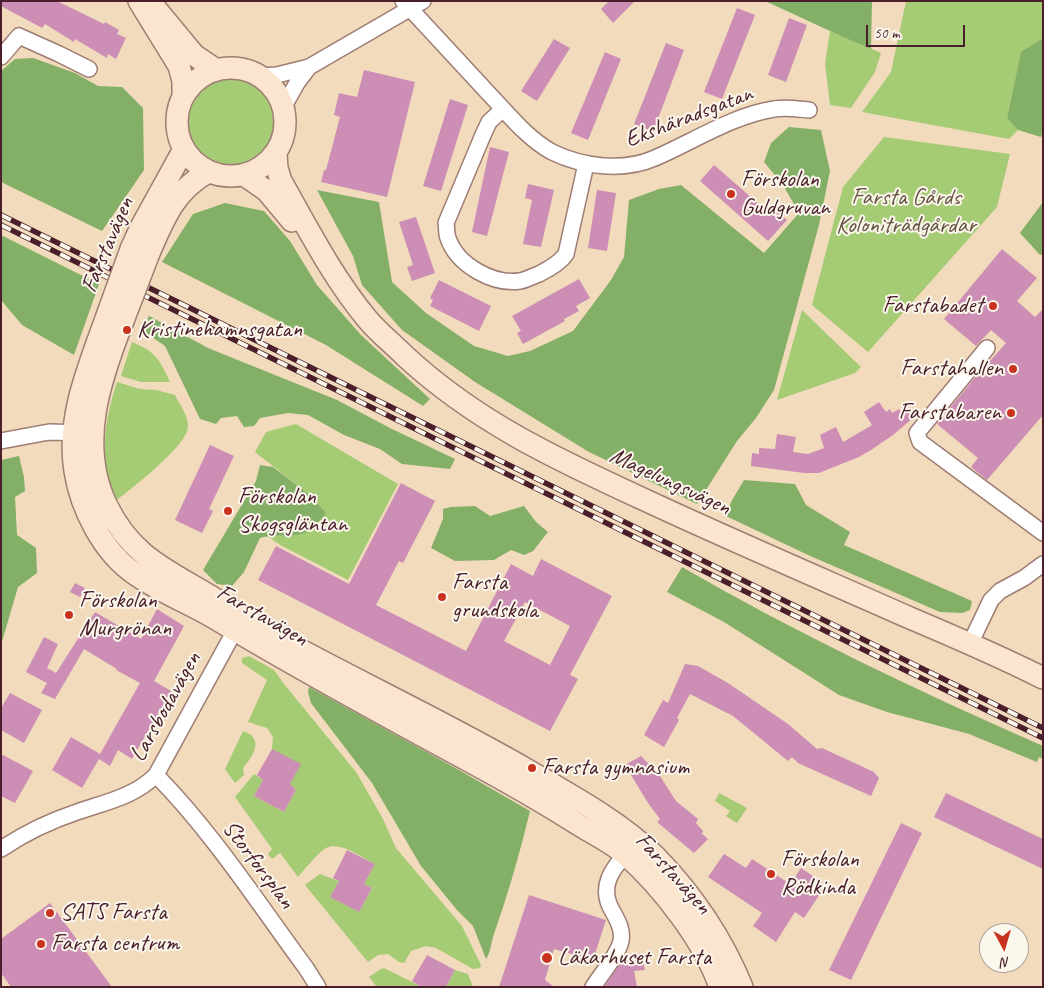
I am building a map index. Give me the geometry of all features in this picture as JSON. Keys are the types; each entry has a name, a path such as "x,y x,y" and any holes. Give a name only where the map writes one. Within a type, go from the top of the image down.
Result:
{"main road":[{"path":"139,1 179,66 183,81 183,95 177,116 178,136 191,159 208,172 223,176 244,175 260,168 276,153 282,142 285,118 284,106 275,88 261,76 240,68 215,69 195,81 183,95"},
{"path":"147,1 156,9 194,55 215,69"},
{"name":"Farstavägen","path":"184,149 145,220 140,251 116,317 94,410 82,433 74,463 81,497 93,522 111,551 133,573 238,623 266,631 482,743 574,796 631,848 695,936 720,987"},
{"name":"Magelungsvägen","path":"276,153 277,168 281,181 326,261"},
{"name":"Farstavägen","path":"140,251 188,184 208,172"},
{"name":"Magelungsvägen","path":"244,175 267,191 326,261 369,320 391,343 436,384 487,420 575,467 696,524 1043,678"},
{"name":"Farstavägen","path":"631,848 655,857 686,889 708,921 735,968 742,987"}],"street":[{"path":"284,106 297,83 309,68 412,4"},
{"name":"Ekshäradsgatan","path":"412,4 503,109 534,141 552,152 576,162 600,166 625,166 653,159 714,130 775,109 808,110"},
{"path":"1,57 19,36 89,69"},
{"path":"261,76 277,75 309,68"},
{"path":"503,109 489,122 482,135 446,222 448,238 456,254 478,272 499,281 521,281 544,272 562,261 566,254 586,164"},
{"path":"987,348 916,433 920,442 1043,534"},
{"path":"1,441 49,432 82,433"},
{"path":"970,644 991,600 1000,591 1024,578 1043,564"},
{"name":"Larsbodavägen","path":"1,849 23,834 42,825 109,803 134,793 146,785 156,775 238,623"},
{"name":"Storforsplan","path":"156,775 173,792 205,832 318,987"},
{"path":"593,987 619,948 621,939 619,923 605,893 607,880 631,848"}],"green space":[{"path":"765,1 872,1 871,49 844,37"},
{"path":"906,1 1043,1 1043,38 1021,53 1007,118 1018,130 1009,139 862,112 891,72"},
{"path":"830,31 881,53 875,72 851,108 830,105 825,64"},
{"path":"1043,38 1043,131 1041,137 1018,130 1007,118 1021,52"},
{"path":"33,58 75,73 98,86 122,87 143,108 144,170 102,231 1,182 1,71 15,59"},
{"path":"230,74 248,78 263,88 273,103 277,121 273,139 263,154 248,164 230,168 212,164 197,154 187,139 183,121 187,103 197,88 212,78"},
{"path":"789,127 821,130 830,171 819,225 774,390 756,418 737,441 697,504 589,452 475,382 402,330 362,285 353,256 317,190 379,202 392,282 426,313 474,346 508,356 530,351 573,331 611,280 624,257 629,200 659,189 681,185 764,253 799,213 783,185 764,162 771,143"},
{"name":"Farsta Gårds Koloniträdgårdar","path":"884,137 1010,154 997,207 868,352 812,305 843,187"},
{"path":"1043,202 1043,254 1040,255 1020,233"},
{"path":"225,203 264,211 290,241 317,285 361,335 430,399 423,406 326,345 162,262 193,214"},
{"path":"1,235 99,284 74,355 22,325 1,300"},
{"path":"802,310 861,367 855,373 777,400"},
{"path":"149,316 208,348 337,400 455,459 450,469 402,464 380,449 344,435 308,415 288,413 260,418 254,426 244,427 237,416 221,418 216,424 200,419 165,346 143,331"},
{"path":"132,342 140,345 156,357 170,382 141,382 121,376"},
{"path":"117,382 140,389 156,390 175,395 185,414 188,427 179,445 117,500 107,471 105,441 109,411"},
{"path":"296,424 398,484 348,580 282,546 267,536 301,534 312,527 326,513 311,496 255,452 266,432"},
{"path":"19,456 25,491 15,497 17,535 36,548 37,573 18,587 1,645 1,460"},
{"path":"260,465 273,467 311,496 326,513 307,532 260,538 244,572 232,586 217,584 203,570 256,481"},
{"path":"744,480 795,484 806,505 850,532 844,545 972,601 970,610 962,613 940,612 808,555 726,516 731,502"},
{"path":"475,506 490,516 524,506 536,522 548,532 533,551 524,555 511,550 494,560 455,561 431,548 443,519 443,509"},
{"path":"682,567 815,639 951,705 1043,746 1043,759 1039,757 1037,762 969,734 887,712 839,695 724,622 667,592"},
{"path":"249,656 274,670 356,772 383,819 396,848 462,926 481,965 480,968 473,969 436,948 426,946 411,951 404,963 399,962 388,954 378,955 368,962 305,885 320,874 339,881 331,897 359,912 372,888 364,884 375,864 345,848 332,846 320,853 298,877 280,853 272,859 268,854 272,849 235,797 254,774 263,780 254,796 284,812 296,790 290,784 272,749 273,737 267,728 248,722 267,680 242,663 242,658"},
{"path":"309,687 530,811 514,873 486,959 473,926 457,910 421,866 372,783 311,703 308,692"},
{"path":"243,731 254,738 255,748 243,768 244,775 235,783 225,769"},
{"path":"719,793 747,808 737,823 726,816 730,811 715,801"},
{"path":"384,968 418,985 418,987 377,987 369,977"},
{"path":"455,970 468,974 473,987 446,987"}],"building":[{"path":"1,1 57,1 104,24 105,22 119,30 117,34 126,38 116,59 108,54 107,58 75,39 74,42 45,24 42,28 1,6"},
{"path":"609,1 635,1 613,23 601,9"},
{"path":"737,8 755,15 722,99 704,92"},
{"path":"789,18 807,25 786,82 768,75"},
{"path":"554,39 570,48 537,101 521,91"},
{"path":"666,43 684,50 653,132 634,124"},
{"path":"605,52 621,59 588,140 571,133"},
{"path":"364,70 415,82 387,197 321,182 340,117 334,115 339,93 357,97"},
{"path":"450,99 468,105 441,191 423,186"},
{"path":"490,147 509,152 487,236 472,232"},
{"name":"Förskolan Guldgruvan","path":"714,165 767,211 771,206 787,220 768,241 700,181"},
{"path":"528,184 554,190 541,247 523,244 532,200 525,198"},
{"path":"597,190 616,193 607,251 588,248"},
{"path":"416,217 435,273 412,281 407,267 413,265 399,222"},
{"name":"Farstahallen","path":"1002,249 1037,278 1017,301 1035,317 1043,309 1043,415 987,480 971,467 978,458 937,424 1006,343 991,330 976,346 944,319"},
{"path":"579,279 590,298 576,306 579,311 564,319 565,321 523,344 517,333 521,331 512,316"},
{"path":"439,280 491,306 479,331 430,306 433,300 430,298"},
{"path":"879,402 886,412 890,409 892,413 899,409 902,413 908,408 913,418 893,435 859,457 819,473 804,473 751,466 752,453 759,454 759,448 775,449 777,434 796,437 793,452 808,454 824,448 820,435 836,427 843,442 872,425 864,412"},
{"path":"210,445 234,456 209,509 213,511 202,533 175,520"},
{"path":"401,483 435,501 403,563 399,561 376,605 466,651 511,564 533,576 541,559 612,596 570,675 578,679 550,731 258,580 276,546 349,584","holes":["525,602 570,626 550,665 504,641"]},
{"path":"75,583 85,588 80,597 70,592"},
{"path":"157,609 184,626 154,681 171,691 132,759 118,750 110,766 99,759 82,788 52,770 71,737 100,754 140,683 84,649 55,699 41,693 47,683 26,672 44,637 58,644 47,668 56,673 95,612 141,639"},
{"path":"685,664 698,666 728,683 788,724 817,749 822,748 874,772 879,778 871,796 798,763 792,757 788,761 733,716 690,694 677,718 679,720 664,747 644,735 663,700 668,703"},
{"path":"10,693 42,710 24,743 1,730 1,708"},
{"path":"272,749 301,764 290,784 296,790 284,812 254,796 263,780 257,775"},
{"path":"1,754 33,771 15,803 1,796"},
{"path":"641,756 660,776 676,801 698,819 696,823 703,831 702,834 708,839 694,853 657,822 660,819 625,765"},
{"path":"946,793 1043,839 1043,869 934,817"},
{"path":"901,823 922,833 851,980 829,970"},
{"path":"347,850 375,864 364,884 372,888 359,912 330,897 339,881 333,878"},
{"path":"724,854 746,868 752,859 790,884 801,868 826,885 804,918 795,912 776,942 753,926 762,913 708,877"},
{"path":"529,895 606,920 593,960 554,949 545,980 554,987 499,987"},
{"name":"Farsta centrum","path":"50,903 112,987 11,987 1,973 1,939"},
{"path":"641,953 645,970 634,971 637,987 604,987 625,955"},
{"path":"427,955 455,970 446,987 421,987 412,981"}],"railway":[{"path":"1,215 1043,728"},
{"path":"1,225 1043,738"}],"place":[{"name":"Förskolan Guldgruvan","path":"731,194"},
{"name":"Farstabadet","path":"993,306"},
{"name":"Kristinehamnsgatan","path":"127,330"},
{"name":"Farstahallen","path":"1013,369"},
{"name":"Farstabaren","path":"1011,413"},
{"name":"Förskolan Skogsgläntan","path":"228,511"},
{"name":"Farsta grundskola","path":"442,597"},
{"name":"Förskolan Murgrönan","path":"69,615"},
{"name":"Farsta gymnasium","path":"532,768"},
{"name":"Förskolan Rödkinda","path":"771,874"},
{"name":"SATS Farsta","path":"50,913"},
{"name":"Farsta centrum","path":"41,944"},
{"name":"Läkarhuset Farsta","path":"547,958"}]}
